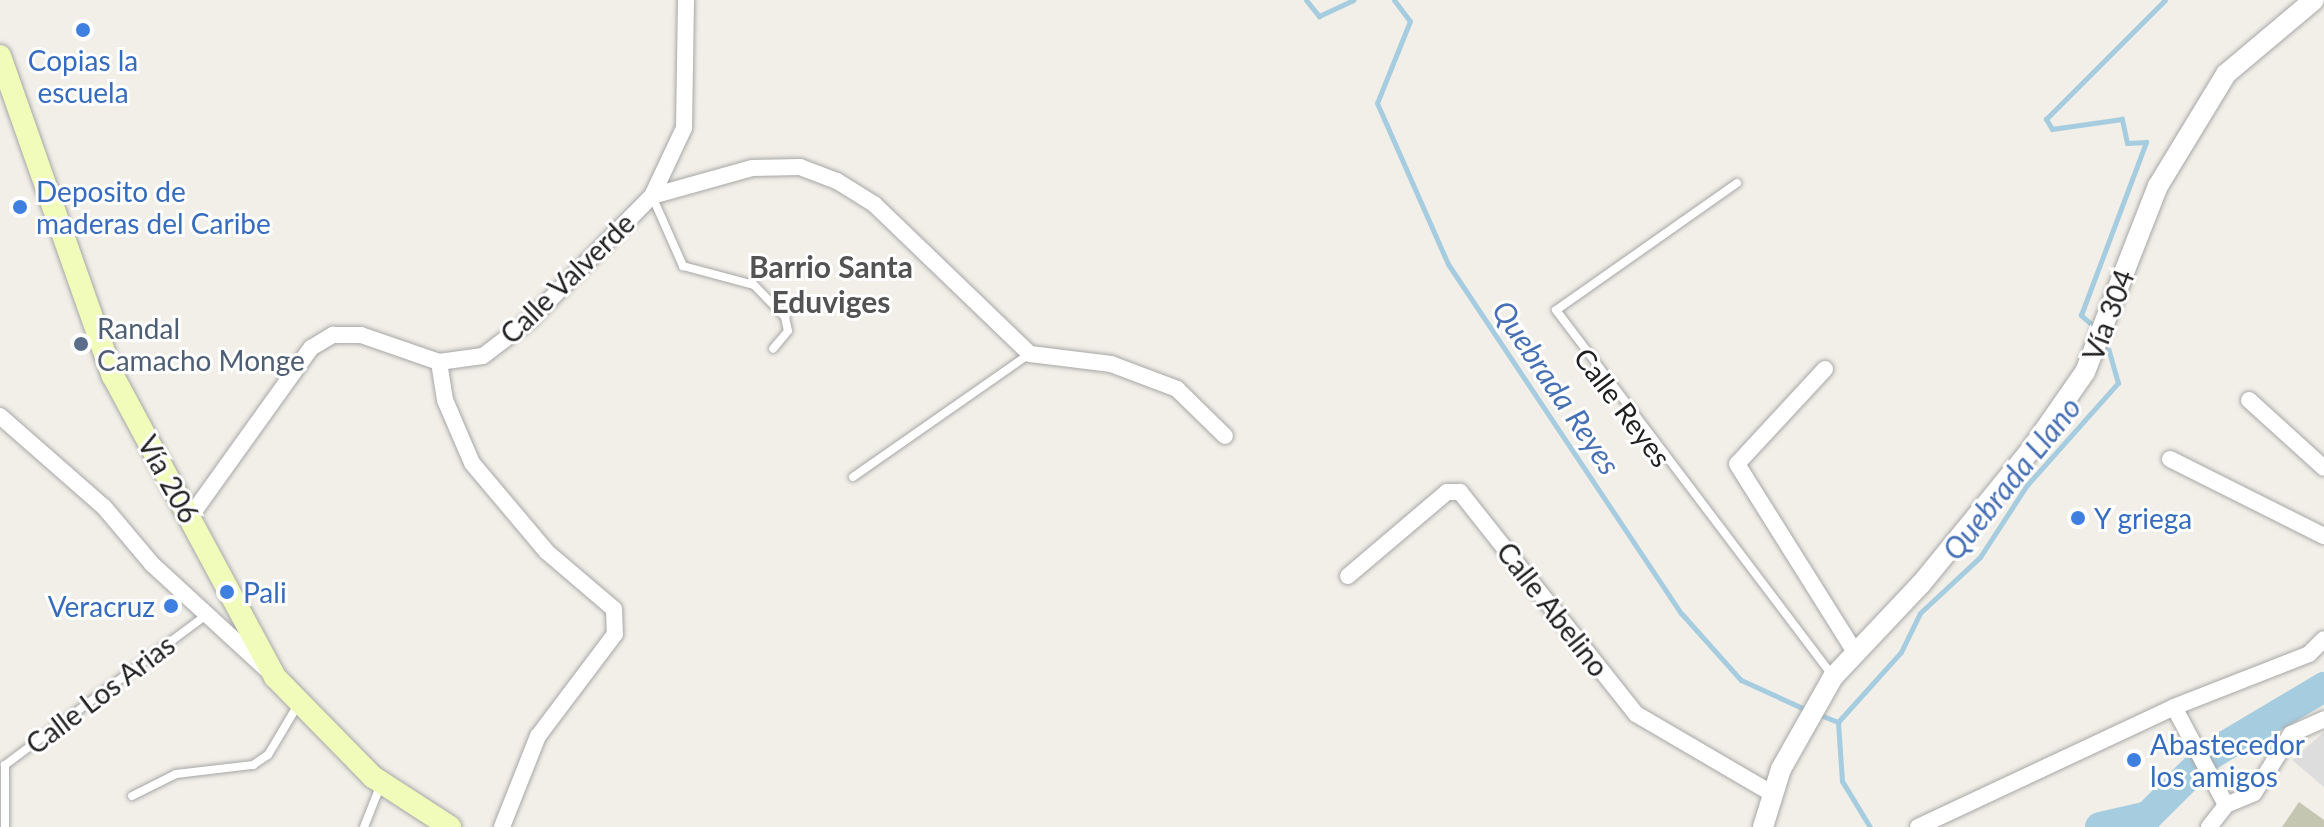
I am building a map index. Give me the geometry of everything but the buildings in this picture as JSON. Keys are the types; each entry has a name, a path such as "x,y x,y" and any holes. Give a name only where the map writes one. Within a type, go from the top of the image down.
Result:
{"main road":[{"name":"Vía 206","path":"0,56 113,376 275,677 381,782 450,827"}],"street":[{"name":"Calle Valverde","path":"190,517 311,348 333,335 361,335 439,362 483,356 530,320 652,196 684,128 686,0"},
{"name":"Vía 304","path":"1763,827 1773,794 1806,720 1833,677 1921,584 2030,451 2085,372 2158,186 2226,74 2314,0"},
{"path":"652,196 752,168 800,167 837,181 874,204 1030,354 1111,364 1177,389 1225,436"},
{"path":"439,362 445,400 472,463 547,552 614,609 615,634 538,736 502,827"},
{"path":"1825,369 1737,464 1855,652"},
{"path":"2249,400 2324,468"},
{"path":"0,416 104,507 206,615 275,677"},
{"path":"2170,459 2324,536"},
{"name":"Calle Abelino","path":"1348,576 1447,492 1460,492 1636,714 1773,794"},
{"path":"1918,827 2174,707 2309,654 2324,639"},
{"path":"2174,707 2226,805"},
{"path":"2209,827 2226,805 2254,793 2291,734 2324,719"}],"lane":[{"name":"Calle Reyes","path":"1737,183 1556,310 1833,677"},
{"name":"Calle Valverde","path":"652,196 683,266 754,285 785,317 788,331 773,349"},
{"path":"853,477 1030,354"},
{"name":"Calle Los Arias","path":"5,827 5,765 206,615"},
{"path":"132,796 176,774 253,765 268,755 299,702"},
{"path":"364,827 381,782"}],"shaded area":[{"path":"2324,732 2324,787 2292,760"},
{"path":"2299,802 2324,820 2324,827 2282,827"}],"waterway":[{"name":"Quebrada Reyes","path":"1306,0 1319,16 1354,0"},
{"name":"Quebrada Reyes","path":"1394,0 1410,21 1377,103 1448,264 1681,613 1741,680 1809,711"},
{"name":"Quebrada Llano","path":"2098,330 2081,315 2146,142 2127,143 2122,119 2052,129 2046,119 2165,0"},
{"name":"Quebrada Llano","path":"1870,827 1842,781 1838,722 1901,652 1920,613 1980,557 2027,485 2118,383 2106,341"},
{"path":"2210,755 2324,687"},
{"name":"Quebrada Reyes","path":"1818,714 1838,722"},
{"path":"2100,827 2148,816 2194,770"}],"place":[{"name":"Copias la escuela","path":"83,30"},
{"name":"Deposito de maderas del Caribe","path":"20,207"},
{"name":"Randal Camacho Monge","path":"81,344"},
{"name":"Y griega","path":"2078,518"},
{"name":"Pali","path":"227,592"},
{"name":"Veracruz","path":"171,606"},
{"name":"Abastecedor los amigos","path":"2134,760"}],"district":[{"name":"Barrio Santa Eduviges","path":"831,283"}]}
